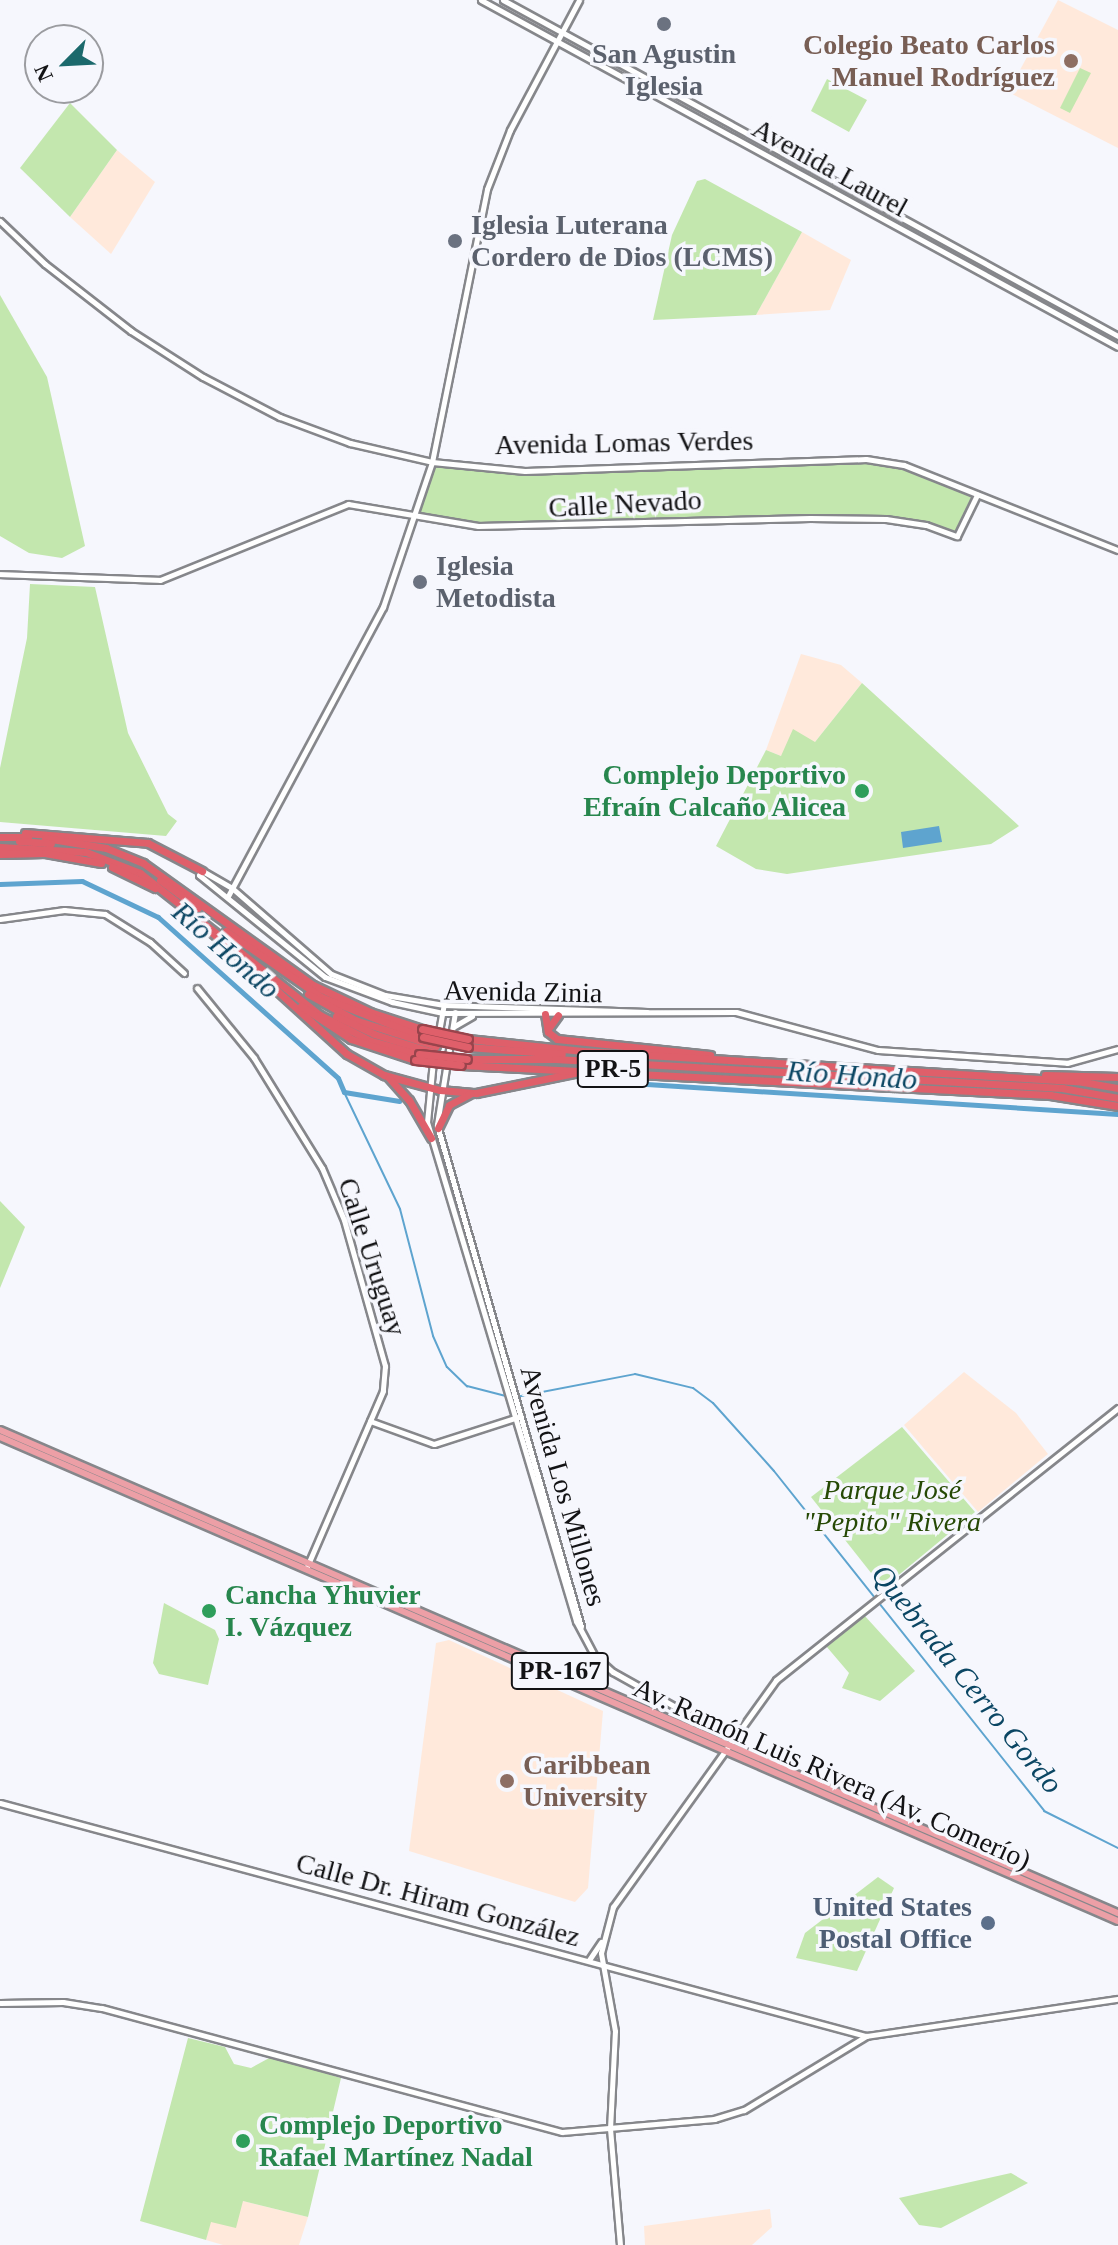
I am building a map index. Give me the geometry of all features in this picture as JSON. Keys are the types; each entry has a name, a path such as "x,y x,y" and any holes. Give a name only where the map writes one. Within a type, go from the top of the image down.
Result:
{"highway":[{"path":"11,836 43,833 140,842 171,851 200,873"},
{"name":"PR-5","path":"0,843 11,836 88,844 129,857 186,890 313,985 423,1033 468,1043 1034,1078 1118,1093"},
{"path":"0,843 59,843 127,862 182,894 274,969 355,1020 435,1049"},
{"path":"0,843 86,852 140,873 349,1032 417,1057"},
{"name":"PR-5","path":"0,854 64,855 113,867 162,892 241,958 342,1035 417,1057 1062,1096 1118,1106"},
{"path":"241,958 347,1054 384,1075 440,1090 476,1093"},
{"path":"274,969 365,1018 423,1033"},
{"path":"280,981 354,1026 435,1049"},
{"path":"545,1011 548,1031 557,1039 719,1060"},
{"path":"548,1031 558,1015"},
{"path":"468,1043 1065,1084 1118,1093"},
{"path":"464,1062 555,1059 1118,1093"},
{"path":"438,1128 452,1102 476,1093 569,1072 686,1073"},
{"path":"1034,1078 1082,1074 1118,1077"},
{"path":"384,1075 409,1100 431,1138"}],"main road":[{"name":"Av. Ramón Luis Rivera (Av. Comerío)","path":"0,1430 307,1566"},
{"name":"Av. Ramón Luis Rivera (Av. Comerío)","path":"0,1437 1118,1913"},
{"name":"Av. Ramón Luis Rivera (Av. Comerío)","path":"727,1744 1118,1921"}],"street":[{"name":"Avenida Laurel","path":"481,0 1118,347"},
{"name":"Avenida Laurel","path":"503,0 1118,336"},
{"path":"228,896 383,607 417,517 432,462 487,189 510,130 579,0"},
{"name":"Avenida Lomas Verdes","path":"0,221 45,264 131,331 203,377 322,432 432,462 525,471 866,459 904,465 1118,550"},
{"name":"Calle Nevado","path":"0,574 160,580 210,564 330,507 364,505 417,517 533,529 720,520 886,519 926,525 957,536 977,495"},
{"name":"Avenida Zinia","path":"200,873 232,888 331,974 385,995 444,1005 545,1011 558,1015 647,1012"},
{"name":"Avenida Zinia","path":"200,873 325,977 443,1013 736,1012 893,1051 1067,1063 1118,1049"},
{"path":"0,919 64,910 105,914 150,942 184,973"},
{"name":"Calle Uruguay","path":"197,988 254,1058 301,1129 344,1220 385,1366 383,1391 307,1566"},
{"name":"Avenida Los Millones","path":"444,1005 427,1087 431,1138 520,1416"},
{"name":"Avenida Los Millones","path":"456,1005 440,1090 438,1128 581,1628 595,1656 613,1672 727,1744"},
{"path":"426,1009 441,1025"},
{"path":"452,1027 482,1013"},
{"path":"588,1961 601,1941 613,1907 727,1744 776,1680 1118,1408"},
{"path":"370,1421 434,1444 520,1416"},
{"name":"Calle Dr. Hiram González","path":"0,1803 866,2036"},
{"path":"601,1941 615,2031 610,2129 620,2245"},
{"path":"0,2003 63,2002 562,2132 714,2119 744,2110 866,2036 918,2033 1118,1999"}],"shaded area":[{"name":"Colegio Beato Carlos Manuel Rodríguez","path":"1058,0 1118,30 1118,148 1008,92"},
{"path":"117,150 155,182 111,254 70,217"},
{"path":"802,232 851,260 830,310 756,315"},
{"path":"801,654 841,665 862,683 815,742 781,756 766,750"},
{"path":"964,1372 1016,1413 1048,1454 978,1512 904,1425"},
{"name":"Caribbean University","path":"449,1640 603,1711 588,1888 575,1902 409,1851 436,1643"},
{"path":"243,2201 308,2217 299,2245 223,2245 206,2240 210,2222"},
{"path":"770,2209 772,2227 752,2245 645,2245 644,2226"}],"green space":[{"path":"1080,68 1091,73 1070,113 1060,108"},
{"path":"827,79 867,100 849,132 811,111"},
{"path":"69,104 117,150 70,217 20,168"},
{"path":"705,179 802,232 756,315 653,320 672,235 697,181"},
{"path":"0,295 47,377 85,546 62,558 29,553 0,536"},
{"path":"824,457 904,465 977,495 957,536 886,519 533,529 417,517 432,462 525,471"},
{"path":"30,584 95,587 128,733 168,814 177,821 166,836 0,822 0,768 27,638"},
{"name":"Complejo Deportivo Efraín Calcaño Alicea","path":"862,683 1019,826 991,844 787,874 756,869 716,846 766,750 781,756 793,729 815,742"},
{"path":"0,1201 25,1227 0,1288"},
{"name":"Parque José \"Pepito\" Rivera","path":"902,1427 975,1512 883,1588 811,1497"},
{"path":"164,1603 215,1630 219,1639 208,1685 159,1674 153,1663"},
{"path":"864,1615 915,1671 880,1701 842,1688 849,1673 826,1646"},
{"path":"878,1877 894,1888 857,1971 796,1958 805,1933"},
{"name":"Complejo Deportivo Rafael Martínez Nadal","path":"188,2038 225,2047 234,2064 251,2068 271,2057 341,2078 308,2217 243,2201 236,2228 211,2222 206,2240 140,2221"},
{"path":"1011,2173 1028,2183 941,2228 919,2225 899,2198"}],"water":[{"path":"939,826 942,842 903,848 901,832"}],"waterway":[{"name":"Río Hondo","path":"0,884 82,881 158,917 338,1078 344,1092 399,1101"},
{"name":"Río Hondo","path":"584,1080 1118,1114"},
{"name":"Quebrada Cerro Gordo","path":"344,1092 400,1209 433,1336 447,1367 467,1386 506,1396"},
{"name":"Quebrada Cerro Gordo","path":"516,1397 635,1374 693,1388 713,1403 774,1471 1044,1811 1118,1848"}],"place":[{"name":"San Agustin Iglesia","path":"664,24"},
{"name":"Colegio Beato Carlos Manuel Rodríguez","path":"1071,61"},
{"name":"Iglesia Luterana Cordero de Dios (LCMS)","path":"455,241"},
{"name":"Iglesia Metodista","path":"420,582"},
{"name":"Complejo Deportivo Efraín Calcaño Alicea","path":"862,791"},
{"name":"Cancha Yhuvier I. Vázquez","path":"209,1611"},
{"name":"Caribbean University","path":"507,1781"},
{"name":"United States Postal Office","path":"988,1923"},
{"name":"Complejo Deportivo Rafael Martínez Nadal","path":"243,2141"}]}
